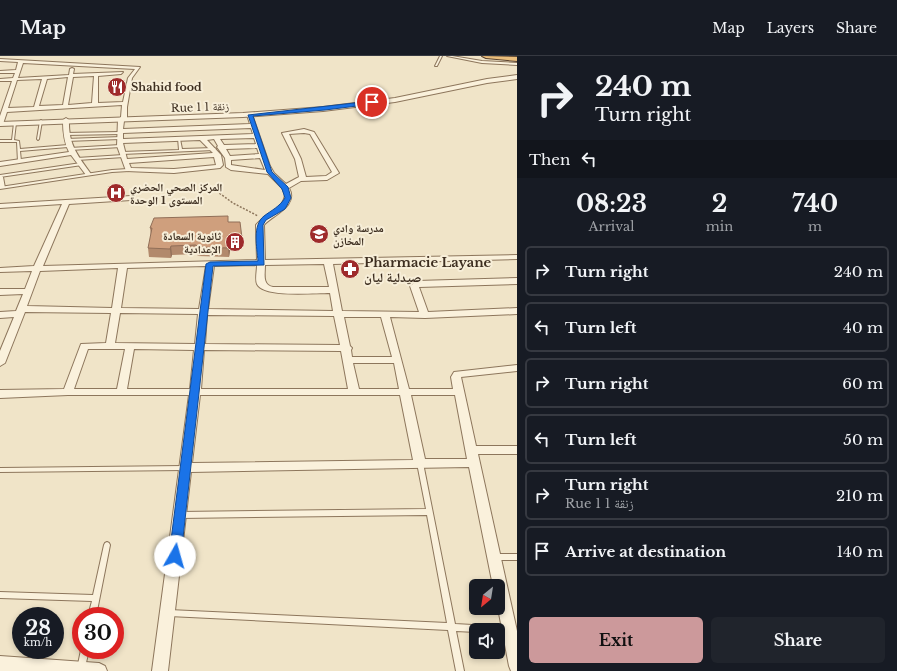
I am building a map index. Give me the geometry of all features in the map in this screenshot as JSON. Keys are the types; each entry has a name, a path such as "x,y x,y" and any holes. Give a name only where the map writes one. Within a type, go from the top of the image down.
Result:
{"highway":[{"path":"486,56 517,58"},
{"path":"504,56 517,58"}],"street":[{"path":"0,60 139,69 130,78 122,119 120,138 123,157 128,170 174,171 218,167 220,165 216,137"},
{"path":"0,64 20,62"},
{"path":"0,124 20,62"},
{"path":"65,106 72,64"},
{"path":"0,72 18,71"},
{"path":"0,80 135,72"},
{"path":"94,105 96,74"},
{"name":"Rue 1 زنقة 1","path":"0,124 66,120 250,115 325,109 434,93 487,80 517,76"},
{"path":"36,108 45,77"},
{"path":"5,110 125,103"},
{"path":"0,104 7,104"},
{"path":"250,115 270,172 285,188 288,198 282,207 264,219 260,225 262,264 261,283 265,288 274,290 335,290"},
{"path":"66,120 72,149 88,174"},
{"path":"120,138 254,126"},
{"path":"285,188 303,178 327,178 336,173 312,133 304,131 285,133 298,159 303,178"},
{"path":"120,138 179,139 257,136"},
{"path":"201,138 228,158 264,156"},
{"path":"123,157 261,146"},
{"path":"0,164 19,162 72,149"},
{"path":"228,158 228,166 231,168 270,172"},
{"path":"0,176 2,188"},
{"path":"0,206 131,198"},
{"path":"0,363 4,342 20,312 67,201"},
{"path":"0,270 517,257"},
{"path":"328,261 340,313 354,392"},
{"path":"160,671 169,614 203,311 210,264"},
{"path":"110,346 123,266"},
{"path":"425,315 414,286 417,284 517,281"},
{"path":"0,292 28,291"},
{"path":"0,315 20,312 117,310 385,315 425,315 517,311"},
{"path":"385,315 406,393 420,463"},
{"path":"68,392 84,346 346,348"},
{"path":"121,393 130,346"},
{"path":"349,360 398,360"},
{"path":"517,368 458,374 456,377 476,463 517,666"},
{"path":"0,394 68,392 460,392"},
{"path":"472,450 517,450"},
{"path":"186,468 476,463"},
{"path":"0,664 50,669 81,669 99,671"}],"lane":[{"path":"436,66 441,56"},
{"path":"448,56 488,63 517,64"},
{"path":"38,139 41,121"},
{"path":"13,140 15,123"},
{"path":"0,176 72,149 120,138"},
{"path":"72,149 120,138"},
{"path":"72,149 120,138"},
{"path":"179,139 181,151"},
{"path":"0,141 18,141 19,162"},
{"path":"18,150 72,149 123,157 181,151 217,150"},
{"path":"2,188 88,174 128,170"},
{"path":"420,463 460,671"},
{"path":"0,470 186,468"},
{"path":"180,515 429,512"},
{"path":"94,607 107,545"},
{"path":"494,557 517,557"},
{"path":"0,595 96,598"},
{"path":"169,614 509,630"},
{"path":"81,669 83,659"}],"path":[{"path":"208,185 233,203 264,219"}],"building":[{"path":"228,216 228,222 240,222 242,238 236,239 236,242 230,242 228,248 198,247 196,245 171,246 170,249 148,248 152,228 150,228 154,218"}],"place":[{"name":"Shahid food","path":"117,87"},
{"name":"المركز الصحي الحضري المستوى 1 الوحدة","path":"116,193"},
{"name":"مدرسة وادي المخازن","path":"319,234"},
{"name":"ثانوية السعادة الإعدادية","path":"235,242"},
{"name":"Pharmacie Layane صيدلية ليان","path":"350,269"}],"route":[{"path":"175,556 195,393 203,311 210,264 262,264 260,225 264,219 282,207 288,198 285,188 270,172 250,115 325,109 372,102"}]}
